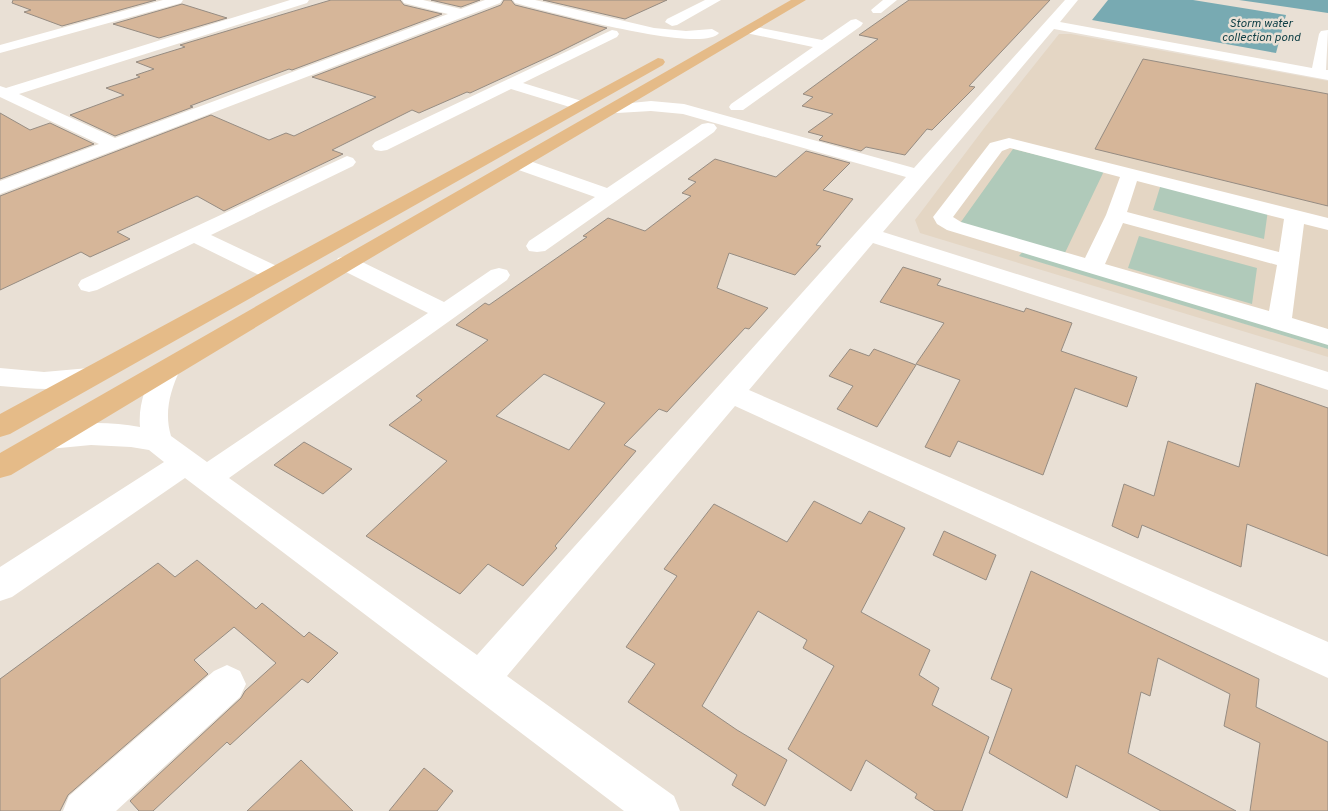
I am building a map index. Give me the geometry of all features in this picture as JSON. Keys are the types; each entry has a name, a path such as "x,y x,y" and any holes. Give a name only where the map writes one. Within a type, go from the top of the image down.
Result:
{"main road":[{"path":"0,427 771,0"},
{"path":"0,467 346,263 617,108 800,0"},
{"path":"346,263 361,246 426,204 423,200 409,199"}],"street":[{"path":"0,49 177,0"},
{"path":"2,92 303,0"},
{"path":"408,0 461,14"},
{"path":"0,188 496,0"},
{"path":"519,0 654,32 686,35 712,33"},
{"path":"672,22 716,0"},
{"path":"877,10 891,0"},
{"path":"480,679 1072,0"},
{"path":"737,107 856,23"},
{"path":"1051,24 1323,74 1326,42"},
{"path":"751,30 824,45"},
{"path":"654,32 672,41 681,50"},
{"path":"381,146 612,34"},
{"path":"510,84 579,105"},
{"path":"656,84 660,94 666,100 684,110"},
{"path":"2,92 115,145"},
{"path":"617,108 650,106 684,110 919,175"},
{"path":"537,246 708,128"},
{"path":"1328,224 1130,175 1022,145 1004,144 996,147 944,213 944,220 954,226 1328,337"},
{"path":"89,285 347,162"},
{"path":"520,164 610,196"},
{"path":"1092,267 1116,215 1130,175"},
{"path":"1116,215 1288,261"},
{"path":"1278,322 1295,216"},
{"path":"868,234 1328,381"},
{"path":"194,235 274,274"},
{"path":"346,263 445,312"},
{"path":"0,586 184,460 445,312 499,275"},
{"path":"167,370 160,384 154,406 154,428 184,460"},
{"path":"0,377 44,381 88,377"},
{"path":"730,393 1328,660"},
{"path":"49,438 98,433 140,436 184,460 659,811"},
{"path":"84,811 227,684"}],"shaded area":[{"path":"1059,34 1071,34 1328,81 1328,340 1020,256 1328,349 1328,357 920,233 915,220 985,127"}],"green space":[{"path":"1013,149 1104,171 1063,257 958,226"},
{"path":"1161,184 1268,210 1264,239 1153,210"},
{"path":"1139,236 1257,268 1252,304 1128,268"},
{"path":"1024,250 1328,340 1328,349 1019,256"}],"water":[{"name":"Storm water collection pond","path":"1108,0 1193,0 1286,15 1276,53 1092,20"},
{"path":"1239,0 1328,0 1328,13"}],"building":[{"path":"13,0 156,0 62,26 24,12 31,10 12,3"},
{"path":"331,0 400,0 404,5 442,14 219,95 190,106 193,107 115,136 70,115 124,95 106,88 140,77 136,75 154,69 136,62 185,47 180,45"},
{"path":"431,0 480,0 461,7"},
{"path":"504,0 511,0 515,5 607,28 470,93 467,92 419,113 412,110 332,150 343,154 224,211 197,196 117,232 130,239 90,257 81,252 0,290 0,196 211,115 269,140 286,133 294,136 376,97 312,77 501,5"},
{"path":"543,0 667,0 625,19"},
{"path":"909,0 1050,0 969,86 975,87 932,130 927,129 905,155 866,147 861,151 819,140 823,136 808,132 833,114 802,106 813,97 803,94 878,39 859,35"},
{"path":"182,4 227,18 159,38 113,24"},
{"path":"1143,59 1328,94 1328,206 1095,149"},
{"path":"0,113 30,130 50,123 94,144 0,179"},
{"path":"806,151 850,163 823,190 853,199 816,245 821,246 795,275 729,253 717,288 768,308 749,329 745,328 667,412 659,409 624,445 636,451 555,546 557,548 523,586 488,564 460,594 366,536 447,461 389,425 422,400 416,396 488,340 456,325 485,303 489,305 587,237 583,236 608,218 645,231 691,196 682,193 696,182 688,179 715,159 776,177","holes":["544,374 605,403 569,450 496,416"]},
{"path":"903,267 941,279 937,285 1024,312 1026,308 1072,323 1061,351 1137,377 1127,407 1075,388 1043,475 958,441 950,457 925,447 960,380 916,364 944,323 880,302"},
{"path":"850,349 869,356 874,349 916,365 877,427 837,409 853,386 829,376"},
{"path":"1256,383 1328,408 1328,556 1247,524 1241,567 1142,525 1138,538 1112,526 1124,484 1154,496 1168,441 1239,467"},
{"path":"304,442 352,469 323,494 274,465"},
{"path":"814,501 861,524 869,511 905,528 861,612 930,650 919,675 939,688 932,705 989,737 962,811 935,811 915,798 917,794 866,760 851,791 788,749 834,666 803,648 807,640 758,611 702,706 787,760 765,806 732,785 737,775 628,702 655,664 626,647 677,576 664,569 714,504 787,542"},
{"path":"944,531 996,555 986,580 933,555"},
{"path":"197,560 256,609 262,603 304,637 309,632 338,653 308,683 302,679 230,745 227,742 153,811 139,811 130,801 276,663 234,627 194,660 208,674 68,795 60,811 0,811 0,679 158,563 175,577"},
{"path":"1031,571 1259,679 1256,707 1328,742 1328,811 1250,811 1260,743 1224,726 1230,694 1158,658 1150,696 1141,692 1128,753 1236,811 1161,811 1076,765 1067,798 989,753 1012,689 991,679"},
{"path":"301,760 353,811 247,811"},
{"path":"424,768 453,791 437,811 389,811"}]}
